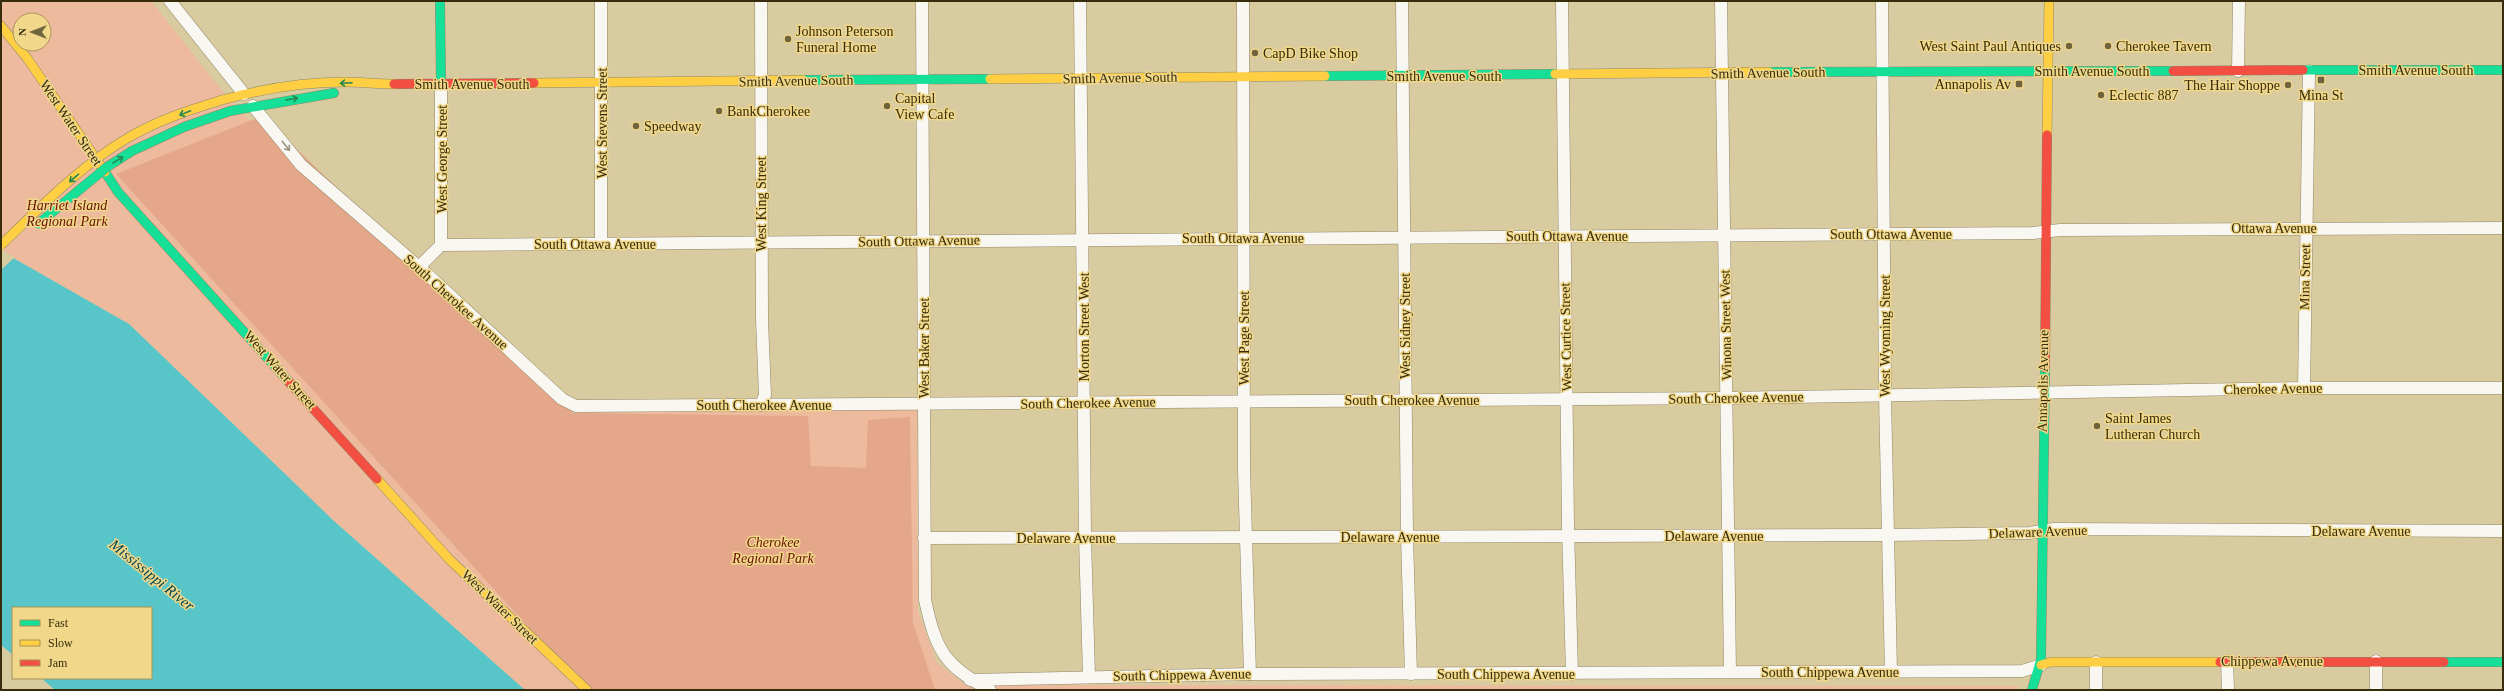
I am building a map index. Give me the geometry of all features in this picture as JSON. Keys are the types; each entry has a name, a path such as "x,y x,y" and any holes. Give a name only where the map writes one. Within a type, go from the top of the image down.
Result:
{"main road":[{"name":"West George Street","path":"440,1 441,83"},
{"name":"Annapolis Avenue","path":"2032,690 2041,665 2043,393 2049,1"},
{"name":"West Water Street","path":"1,26 27,58 118,192 450,559 587,690"},
{"name":"Smith Avenue South","path":"1,245 99,157 126,139 148,127 222,100 244,94 272,88 303,85 363,82 384,84 602,84 1883,71 2503,70"},
{"name":"Smith Avenue South","path":"1,255 107,167 156,139 230,111 384,84"},
{"name":"Chippewa Avenue","path":"2041,665 2050,662 2503,662"}],"street":[{"path":"170,1 244,94"},
{"name":"West Stevens Street","path":"600,1 602,84 601,244"},
{"name":"West King Street","path":"761,1 760,82 765,396 761,405"},
{"name":"West Baker Street","path":"922,1 924,600 932,632 943,655 958,671 970,680 990,690"},
{"name":"Morton Street West","path":"1080,1 1084,240 1085,538 1089,676"},
{"name":"West Page Street","path":"1243,1 1242,78 1245,539 1250,674"},
{"name":"West Sidney Street","path":"1402,1 1405,238 1405,401 1411,674"},
{"name":"West Curtice Street","path":"1562,1 1568,537 1572,674"},
{"name":"Winona Street West","path":"1721,1 1723,73 1722,157 1728,398 1730,672"},
{"name":"West Wyoming Street","path":"1882,1 1885,234 1885,396 1891,672"},
{"path":"2238,71 2239,1"},
{"name":"Mina Street","path":"2304,388 2309,70"},
{"name":"West George Street","path":"441,83 441,245"},
{"name":"South Cherokee Avenue","path":"253,106 300,165 419,267 569,404 576,406 1084,403 1244,400 1405,401 2043,393"},
{"name":"Ottawa Avenue","path":"2045,232 2306,228 2503,228"},
{"name":"South Ottawa Avenue","path":"441,245 2045,232"},
{"path":"419,267 441,245"},
{"name":"Cherokee Avenue","path":"2043,393 2304,388 2503,388"},
{"name":"Delaware Avenue","path":"924,538 1245,539 1407,537 1888,536 2030,533 2054,529 2503,531"},
{"path":"2227,661 2228,690"},
{"path":"2376,661 2376,690"},
{"path":"2096,662 2096,690"},
{"name":"South Chippewa Avenue","path":"970,680 1089,676 1250,674 1572,674 2026,671 2041,665"}],"green space":[{"name":"Cherokee Regional Park","path":"1,1 151,1 220,88 306,181 573,413 917,409 918,611 937,663 965,685 2019,686 2017,690 525,690 334,521 129,324 1,251"},
{"name":"Cherokee Regional Park","path":"262,116 573,413 808,416 811,466 866,468 868,420 910,417 913,623 935,690 588,690 583,687 116,174"}],"water":[{"name":"Mississippi River","path":"1,251 129,324 334,521 525,690 55,690 42,679 152,679 152,607 12,607 12,654 1,645"}],"pier":[{"path":"1,249 15,257 1,270"}],"traffic: fast":[{"path":"440,1 441,83"},
{"path":"2303,70 2503,70"},
{"path":"1769,72 2173,71"},
{"path":"1325,76 1555,74"},
{"path":"803,80 990,79"},
{"path":"132,151 184,127 230,111 334,93"},
{"path":"38,224 107,167 132,151"},
{"path":"105,172 118,192 289,382"},
{"path":"2032,690 2041,659 2045,368"},
{"path":"2444,662 2503,662"}],"traffic: slow":[{"path":"2047,135 2049,1"},
{"path":"1,26 27,58 105,172"},
{"path":"1555,74 1769,72"},
{"path":"990,79 1325,76"},
{"path":"534,83 803,80"},
{"path":"222,100 267,89 313,83 344,82 394,84"},
{"path":"1,245 61,188 109,150 126,139 161,121 222,100"},
{"path":"377,479 449,559 587,690"},
{"path":"2041,665 2051,662 2220,662"}],"traffic: jam":[{"path":"2173,71 2303,70"},
{"path":"394,84 534,83"},
{"path":"2045,368 2047,135"},
{"path":"289,382 377,479"},
{"path":"2220,662 2444,662"}],"place":[{"name":"Johnson Peterson Funeral Home","path":"788,39"},
{"name":"West Saint Paul Antiques","path":"2069,46"},
{"name":"Cherokee Tavern","path":"2108,46"},
{"name":"CapD Bike Shop","path":"1255,53"},
{"name":"Mina St","path":"2321,80"},
{"name":"Annapolis Av","path":"2019,84"},
{"name":"The Hair Shoppe","path":"2288,85"},
{"name":"Eclectic 887","path":"2101,95"},
{"name":"Capital View Cafe","path":"887,106"},
{"name":"BankCherokee","path":"719,111"},
{"name":"Speedway","path":"636,126"},
{"name":"Saint James Lutheran Church","path":"2097,426"}],"park label":[{"name":"Harriet Island Regional Park","path":"67,214"}]}
